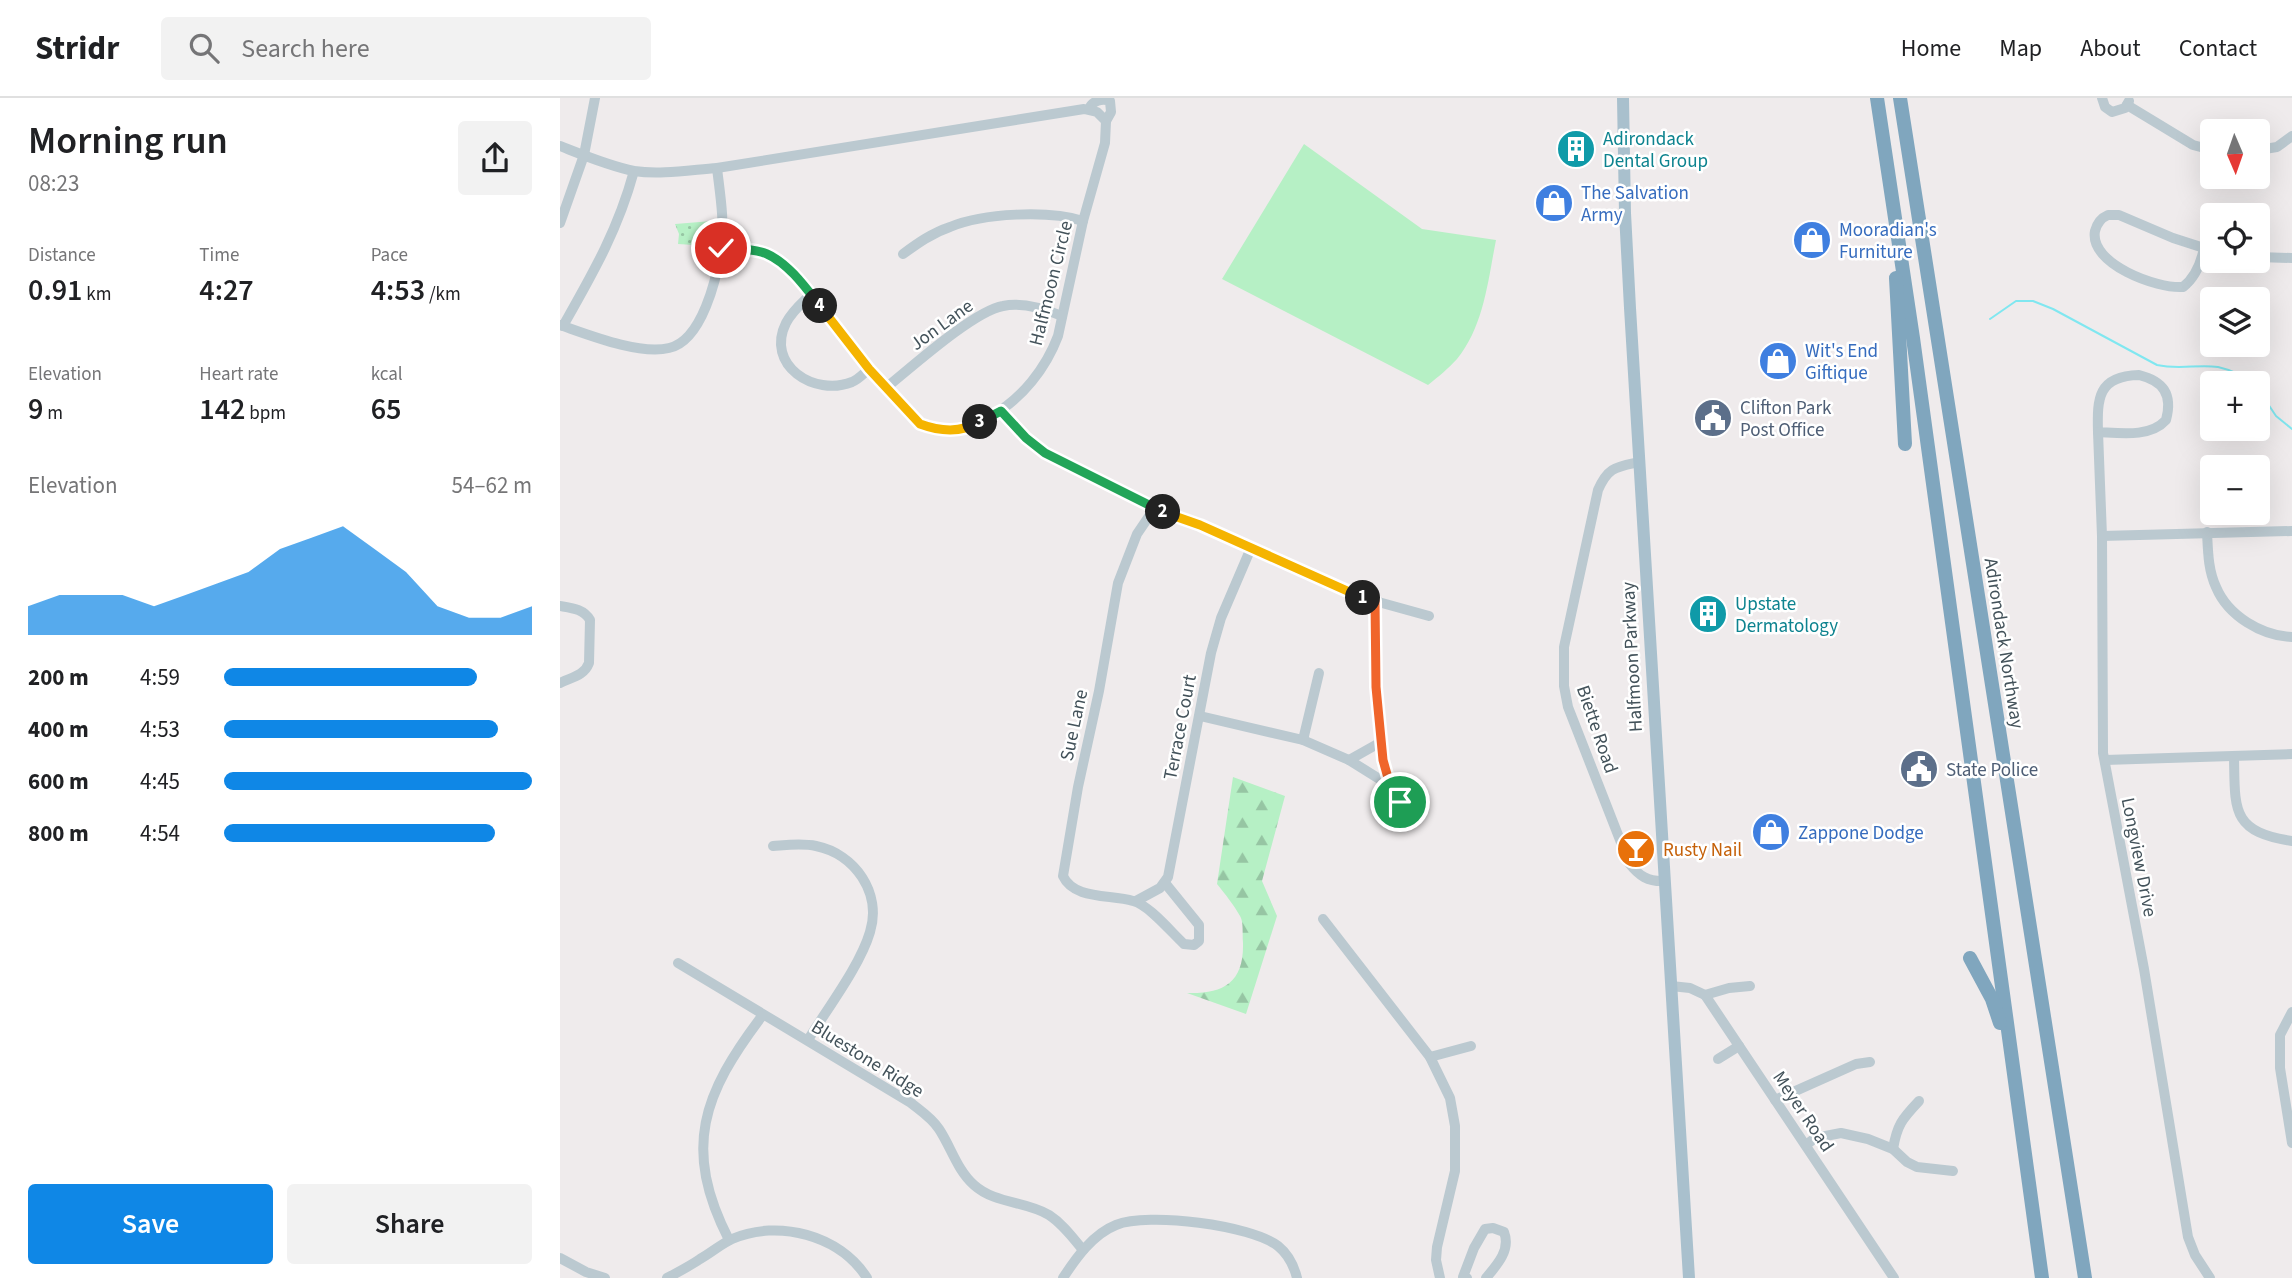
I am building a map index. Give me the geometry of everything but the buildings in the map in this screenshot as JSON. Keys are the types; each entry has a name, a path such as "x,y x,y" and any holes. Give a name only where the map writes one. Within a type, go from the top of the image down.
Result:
{"highway":[{"path":"1877,98 2042,1278"},
{"name":"Adirondack Northway","path":"1900,98 2085,1278"},
{"path":"1891,189 1905,444"},
{"path":"1970,958 1998,1014 2018,1109"}],"main road":[{"name":"Halfmoon Parkway","path":"1623,98 1625,213 1689,1278"}],"street":[{"path":"560,223 584,155 595,98"},
{"path":"560,146 634,171 717,168 1089,109 1101,114 1107,121 1111,113 1110,101 1104,98 1096,101 1089,109"},
{"path":"2102,98 2105,107 2112,112 2121,111 2128,101 2193,145 2200,147"},
{"name":"Halfmoon Circle","path":"721,248 756,251 784,265 869,369 920,424 930,428 954,430 971,427 1001,411 1047,363 1058,336 1083,222 1105,143 1107,121"},
{"path":"2270,147 2292,136"},
{"path":"634,171 625,205 609,242 562,325 646,349 684,349 701,319 721,248 722,210 717,168"},
{"path":"903,254 926,238 959,223 1027,214 1058,215 1083,222"},
{"path":"2119,215 2173,238 2208,248 2187,285 2165,287 2119,266 2095,245 2095,234 2102,218 2119,215"},
{"path":"609,242 621,247"},
{"path":"2270,257 2292,258"},
{"path":"811,295 791,315 782,332 785,364 805,379 827,385 849,383 869,369"},
{"name":"Jon Lane","path":"887,387 946,340 985,313 1002,306 1041,309 1062,316"},
{"name":"Longview Drive","path":"2098,432 2136,433 2161,425 2167,416 2168,404 2161,384 2139,375 2117,379 2103,388 2099,401 2098,432 2102,536 2103,753 2144,969 2188,1237 2194,1255 2210,1278"},
{"path":"1001,411 1026,438 1045,453 1154,509 1200,525 1375,601 1429,615"},
{"name":"Biette Road","path":"1639,462 1611,469 1598,490 1565,643 1564,686 1568,707 1629,863 1650,881 1665,881"},
{"name":"Sue Lane","path":"1136,901 1079,891 1069,886 1063,869 1118,583 1137,534 1154,509"},
{"path":"2102,536 2292,531"},
{"path":"2207,532 2211,574 2221,597 2235,613 2253,626 2268,633 2292,637"},
{"name":"Terrace Court","path":"1165,883 1171,867 1211,653 1220,618 1251,548"},
{"path":"1375,601 1376,687 1381,741 1390,785 1400,802"},
{"path":"560,606 580,610 590,620 587,670 560,683"},
{"path":"1303,740 1319,673"},
{"path":"1200,716 1303,740 1349,760 1390,785"},
{"path":"1349,760 1381,741"},
{"path":"2105,760 2292,754"},
{"path":"2234,756 2236,807 2242,820 2252,830 2292,841"},
{"path":"773,846 817,846 834,852 853,865 864,877 869,890 871,931 848,976 808,1040"},
{"path":"1165,883 1199,925 1199,941 1194,946 1184,944 1136,901 1165,883"},
{"path":"1323,919 1430,1057 1450,1098 1455,1137 1455,1171 1437,1247 1436,1260 1440,1278"},
{"name":"Bluestone Ridge","path":"678,963 928,1115 940,1130 965,1175 975,1186 987,1194 1047,1214 1063,1226 1083,1250"},
{"path":"1671,986 1690,988 1705,995 1729,988 1750,986"},
{"name":"Meyer Road","path":"1705,995 1894,1278"},
{"path":"2292,1012 2280,1035 2280,1068 2292,1143"},
{"path":"729,1240 705,1183 703,1129 718,1086 740,1045 762,1016"},
{"path":"1430,1057 1471,1046"},
{"path":"1718,1059 1739,1046"},
{"path":"1775,1100 1856,1064 1870,1062"},
{"path":"1893,1149 1896,1131 1902,1119 1919,1101"},
{"path":"1806,1145 1815,1138 1841,1133 1868,1139 1893,1149 1917,1167 1953,1171"},
{"path":"1063,1278 1083,1250 1117,1225 1165,1219 1223,1228 1271,1241 1281,1248 1291,1261 1297,1278"},
{"path":"1467,1278 1463,1277 1485,1229 1499,1229 1504,1232 1507,1240 1505,1250 1486,1278"},
{"path":"667,1278 729,1240 761,1231 780,1230 824,1241 848,1256 867,1278"},
{"path":"560,1258 605,1278"}],"green space":[{"path":"1304,144 1422,229 1496,240 1484,302 1473,332 1457,359 1428,385 1222,279"},
{"path":"712,221 709,246 678,244 679,234 675,224"},
{"path":"1233,777 1285,796 1262,881 1277,916 1246,1014 1187,993 1221,988 1235,977 1240,968 1243,929 1241,919 1217,884"}],"waterway":[{"path":"1990,319 2016,301 2033,301 2157,365 2218,367 2230,371"},
{"path":"2270,407 2276,416 2292,429"}],"place":[{"name":"Adirondack Dental Group","path":"1576,149"},
{"name":"The Salvation Army","path":"1554,203"},
{"name":"Mooradian's Furniture","path":"1812,240"},
{"name":"Wit's End Giftique","path":"1778,361"},
{"name":"Clifton Park Post Office","path":"1713,418"},
{"name":"Upstate Dermatology","path":"1708,614"},
{"name":"State Police","path":"1919,769"},
{"name":"Zappone Dodge","path":"1771,832"},
{"name":"Rusty Nail","path":"1636,849"}],"route":[{"path":"721,248 756,251 784,265 869,369 920,424 930,428 954,430 971,427 1001,411 1026,438 1045,453 1075,469 1154,509 1200,525 1375,601 1376,687 1383,760 1390,785 1400,802"}]}
